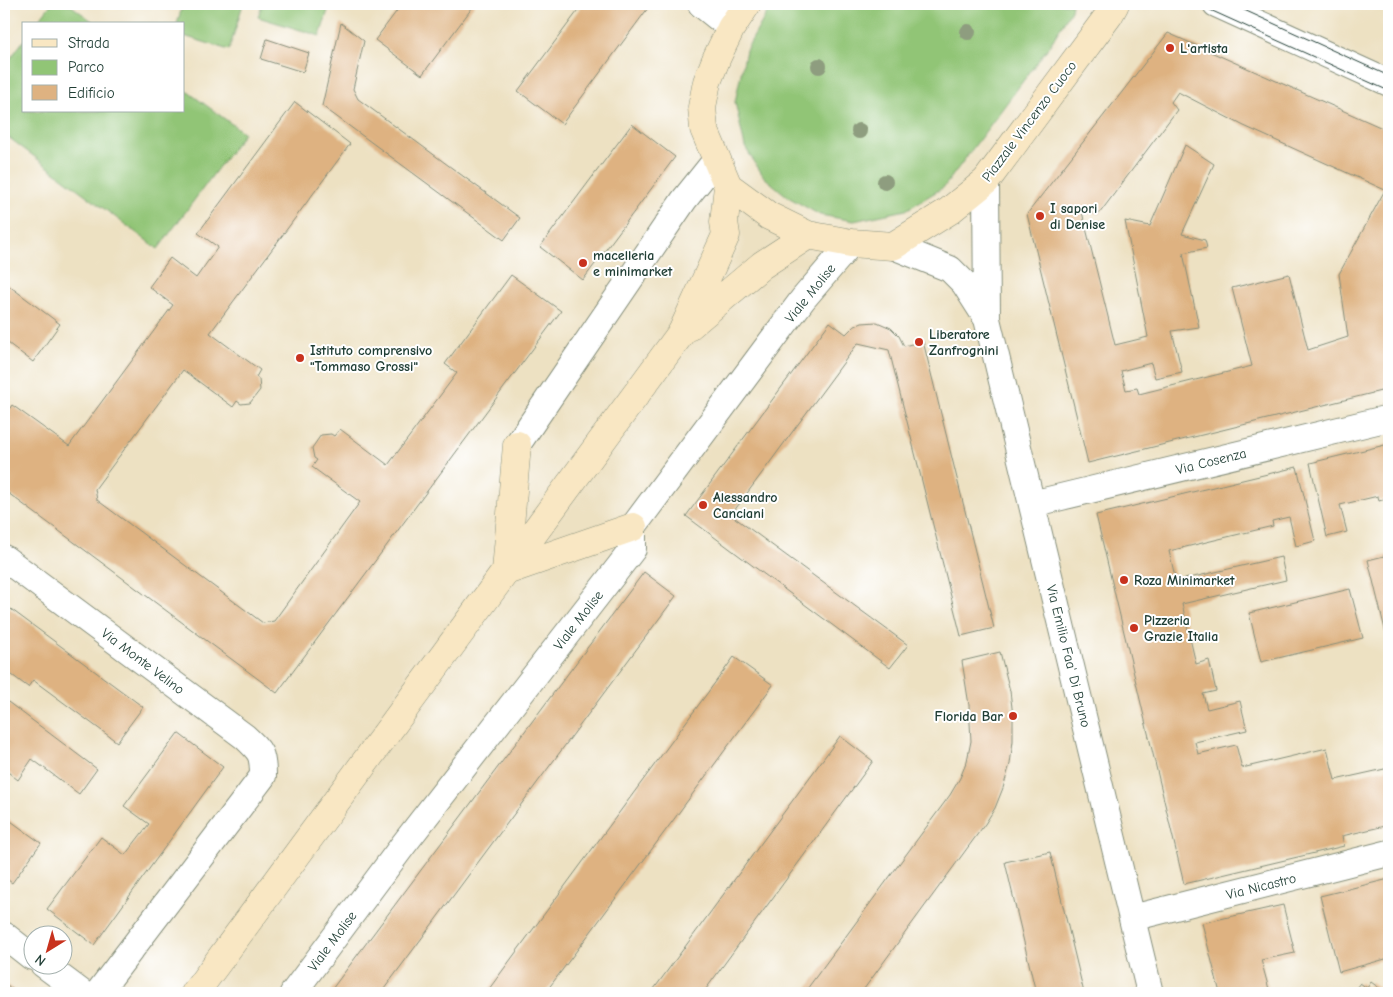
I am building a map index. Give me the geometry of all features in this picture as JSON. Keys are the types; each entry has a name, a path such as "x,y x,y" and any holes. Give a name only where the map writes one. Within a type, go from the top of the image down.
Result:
{"main road":[{"path":"747,4 717,56 702,107 704,129 728,186 769,216 808,235 851,243 892,246"},
{"name":"Piazzale Vincenzo Cuoco","path":"892,246 949,211 986,181 1109,15 1115,4"},
{"path":"195,993 682,332 726,235 724,222 728,186"},
{"path":"682,332 762,265 808,235"},
{"path":"506,570 517,445"},
{"path":"506,570 633,528"}],"street":[{"path":"701,4 732,28"},
{"path":"1216,4 1389,83"},
{"path":"517,445 684,200 716,160"},
{"name":"Via Emilio Faa' Di Bruno","path":"986,181 987,319 1150,993"},
{"name":"Viale Molise","path":"293,993 404,844 633,549 633,528 803,299 851,243"},
{"name":"Via Emilio Faa' Di Bruno","path":"892,246 950,269 964,283 987,319"},
{"name":"Via Cosenza","path":"1032,504 1389,418"},
{"name":"Via Monte Velino","path":"4,558 245,737 256,747 263,758 263,776 98,993"},
{"name":"Via Nicastro","path":"1132,918 1389,853"},
{"path":"4,935 22,949"},
{"path":"56,974 82,993"}],"green space":[{"path":"51,4 69,4 93,22 38,22"},
{"path":"183,4 243,4 229,50 185,36 185,22 178,22"},
{"path":"262,4 330,4 320,36 258,17"},
{"path":"772,4 1072,4 1071,10 1050,45 944,187 906,210 854,221 820,215 788,197 764,177 745,147 735,102 746,50"},
{"path":"22,43 22,112 185,112 185,90 244,133 158,249 4,134 4,67"}],"building":[{"path":"402,4 475,4 422,75 375,40"},
{"path":"583,4 651,4 562,124 518,91"},
{"path":"341,23 364,41 353,89 358,99 520,218 504,240 322,106"},
{"path":"1168,33 1389,131 1389,389 1088,463 1027,214","holes":["1178,92 1244,126 1385,190 1339,274 1348,337 1308,350 1289,274 1232,288 1252,366 1139,394 1137,388 1126,390 1121,371 1151,363 1155,378 1182,372 1172,331 1199,327 1183,253 1207,248 1205,240 1182,234 1214,164 1185,145 1150,226 1125,221 1148,337 1115,345 1082,212 1099,214 1177,110 1171,102"]},
{"path":"267,39 309,53 303,72 261,59"},
{"path":"295,102 350,144 210,333 260,370 256,377 259,379 260,390 250,403 241,404 237,401 233,407 183,370 95,489 97,500 263,623 274,621 360,502 312,467 317,460 314,458 312,448 321,435 331,434 334,436 340,429 388,465 457,373 445,364 511,275 561,311 277,693 4,490 4,417 12,405 69,446 173,305 149,287 170,258 196,278 218,247 198,233"},
{"path":"632,124 675,157 583,280 540,247"},
{"path":"4,282 60,324 33,362 4,340"},
{"path":"830,322 846,334 853,327 862,323 877,322 891,328 899,336 904,346 923,341 994,628 961,636 889,350 858,343 731,515 908,645 890,668 686,516"},
{"path":"1389,444 1389,498 1379,501 1378,496 1340,505 1347,532 1327,537 1310,463"},
{"path":"1297,467 1315,541 1296,546 1289,517 1272,521 1273,526 1169,551 1176,581 1281,557 1286,580 1182,604 1196,664 1209,660 1216,691 1203,694 1207,709 1240,701 1247,730 1195,742 1198,754 1236,745 1242,768 1327,748 1335,780 1389,768 1389,825 1342,836 1344,846 1184,884 1096,515"},
{"path":"1388,555 1389,560 1389,646 1368,560"},
{"path":"644,572 676,596 381,993 329,993"},
{"path":"1350,589 1363,638 1261,662 1249,613"},
{"path":"4,604 143,707 117,742 33,680 28,687 4,669"},
{"path":"1000,652 1010,691 1013,741 1010,764 995,808 861,993 804,993 950,795 960,778 967,761 971,741 969,705 962,661"},
{"path":"734,657 773,685 604,914 545,993 486,993"},
{"path":"4,699 97,769 79,794 32,759 18,780 4,769"},
{"path":"178,733 223,767 94,945 72,928 72,924 67,924 47,909 101,837 125,855 149,824 124,806"},
{"path":"840,736 873,761 703,993 651,993"},
{"path":"4,816 41,843 12,883 4,877"},
{"path":"1050,852 1084,993 1036,993 1005,862"},
{"path":"1389,879 1389,958 1339,972 1320,896"},
{"path":"1283,905 1295,953 1261,960 1270,993 1220,993 1202,923"},
{"path":"1371,982 1386,993 1352,993 1360,983 1367,988"},
{"path":"4,983 18,993 4,993"}],"tram line":[{"path":"1197,4 1389,91"},
{"path":"1231,4 1389,76"}],"place":[{"name":"L'artista","path":"1170,48"},
{"name":"I sapori di Denise","path":"1040,216"},
{"name":"macelleria e minimarket","path":"583,263"},
{"name":"Liberatore Zanfrognini","path":"919,342"},
{"name":"Istituto comprensivo \"Tommaso Grossi\"","path":"300,358"},
{"name":"Alessandro Canciani","path":"703,505"},
{"name":"Roza Minimarket","path":"1124,580"},
{"name":"Pizzeria Grazie Italia","path":"1134,628"},
{"name":"Florida Bar","path":"1013,716"}]}
